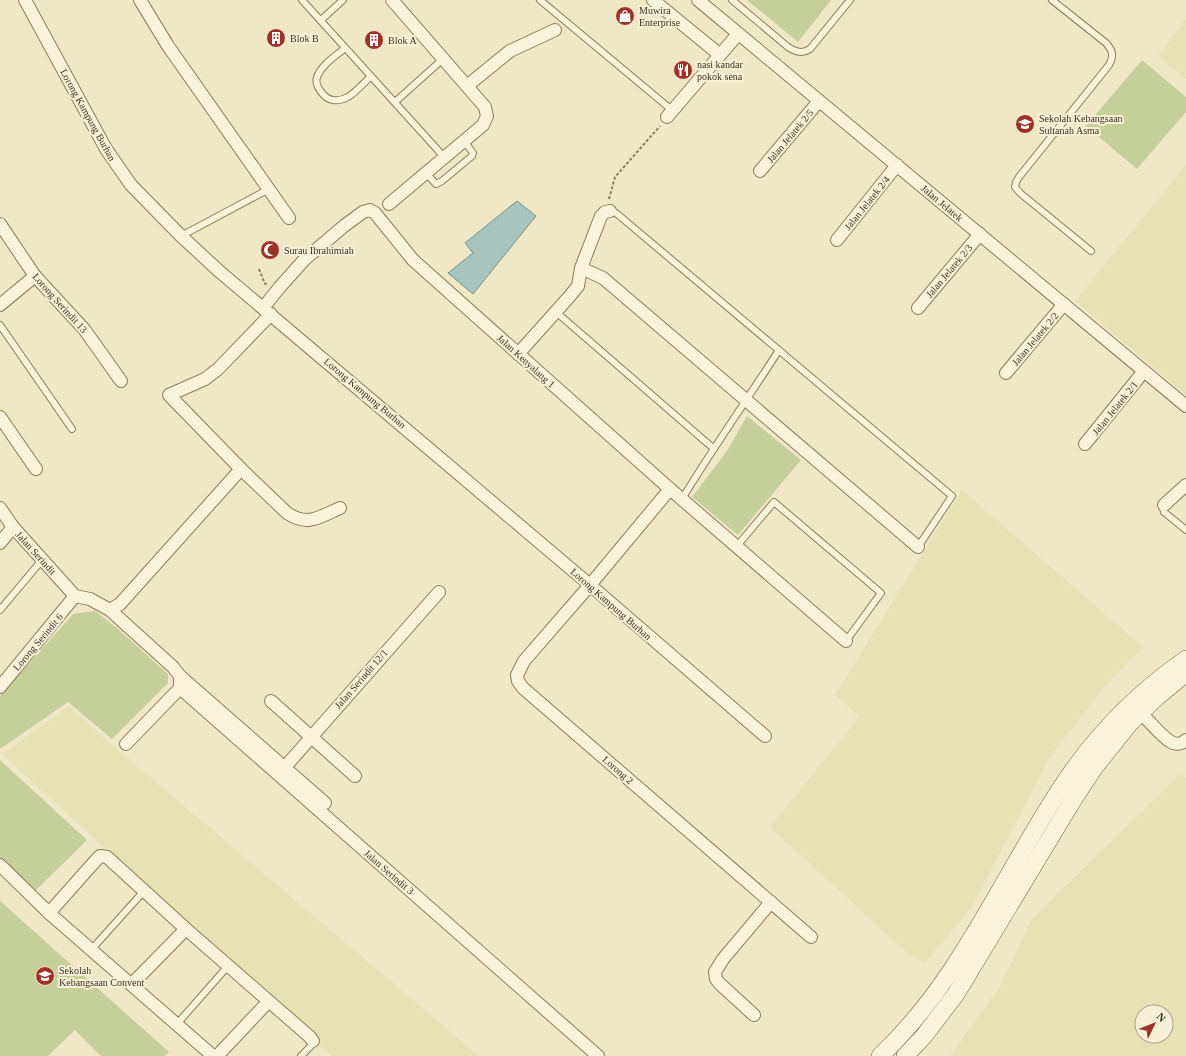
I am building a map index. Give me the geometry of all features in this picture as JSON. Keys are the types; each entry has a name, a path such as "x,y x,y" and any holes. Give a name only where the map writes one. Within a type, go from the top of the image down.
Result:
{"main road":[{"path":"904,1056 924,1036 956,994 1088,776 1111,746 1136,708 1161,678 1186,658"},
{"path":"880,1056 912,1024 943,985 1059,791 1088,750 1108,728 1136,708 1160,694 1186,673"}],"street":[{"name":"Lorong Kampung Burhan","path":"25,0 106,148 131,185 181,236 220,272 590,585 765,736"},
{"path":"140,0 168,46 289,218"},
{"path":"389,204 465,142 483,125 487,116 485,107 392,0"},
{"path":"653,0 720,55"},
{"name":"Jalan Jelatek","path":"698,0 1186,406"},
{"path":"467,86 510,50 555,30"},
{"path":"670,114 738,34"},
{"name":"Jalan Jelatek 2/5","path":"760,171 819,101"},
{"name":"Jalan Jelatek 2/4","path":"837,240 897,165"},
{"name":"Jalan Kenyalang 1","path":"279,288 313,253 363,212 370,210 375,213 413,260 670,489 846,641"},
{"path":"518,354 578,286 582,268 601,216 605,212 610,211"},
{"name":"Lorong Serindit 13","path":"0,224 35,276 84,329 121,381"},
{"name":"Jalan Jelatek 2/3","path":"918,308 980,234"},
{"path":"582,268 603,278 918,547"},
{"path":"0,306 35,276"},
{"path":"279,288 267,311 218,369 206,379 169,395 241,469 287,513 304,521 311,520 340,508"},
{"name":"Jalan Jelatek 2/2","path":"1006,374 1064,304"},
{"name":"Jalan Jelatek 2/1","path":"1085,444 1144,371"},
{"path":"0,417 36,469"},
{"path":"110,610 120,604 241,469"},
{"path":"1164,505 1186,485"},
{"path":"590,585 670,489"},
{"name":"Jalan Serindit","path":"0,508 13,528 75,596"},
{"path":"0,543 13,528"},
{"name":"Lorong 2","path":"590,585 524,661 517,675 518,681 523,688 811,937"},
{"name":"Jalan Serindit 12/1","path":"285,767 439,592"},
{"path":"75,596 90,598 110,610 173,667 180,676 325,803"},
{"name":"Lorong Serindit 6","path":"0,687 75,596"},
{"path":"126,744 180,688 180,676"},
{"name":"Jalan Serindit 3","path":"180,688 598,1056"},
{"path":"271,701 355,776"},
{"path":"1136,708 1170,741 1179,744 1186,740"},
{"path":"49,913 100,856 107,857 313,1041"},
{"path":"0,864 49,913 213,1056"},
{"path":"754,1015 720,984 716,978 715,972 723,959 771,902"},
{"path":"132,984 186,929"},
{"path":"217,1056 268,1002"}],"lane":[{"path":"302,0 445,158"},
{"path":"321,20 343,0"},
{"path":"540,0 670,114"},
{"path":"732,0 788,48 794,51 805,52 810,49 850,0"},
{"path":"1052,0 1106,43 1112,51 1112,58 1109,65 1019,177 1015,187 1020,193 1091,251"},
{"path":"345,48 321,70 318,76 318,86 324,96 332,100 341,100 349,96 371,76"},
{"path":"395,102 443,58"},
{"path":"426,173 436,184 442,181 472,156 473,153 465,142"},
{"path":"181,236 269,189"},
{"path":"610,211 616,213 952,496 918,547"},
{"path":"556,312 713,448"},
{"path":"0,325 72,429"},
{"path":"685,502 713,448 779,350"},
{"path":"737,546 774,502 881,593 846,641"},
{"path":"1164,505 1164,512 1186,530"},
{"path":"0,610 42,560"},
{"path":"91,950 144,891"},
{"path":"177,1024 228,966"},
{"path":"301,1056 311,1046 313,1041"}],"path":[{"path":"610,211 609,197 615,177 670,114"},
{"path":"259,269 265,284 274,280 279,288"}],"shaded area":[{"path":"1186,19 1186,79 1158,56"},
{"path":"1186,165 1186,395 1075,301"},
{"path":"962,490 1143,647 1105,686 1050,757 971,908 925,963 908,954 770,827 859,717 835,695"},
{"path":"69,706 112,745 479,1056 332,1056 2,754"},
{"path":"1180,774 1186,778 1186,1056 949,1056 999,988 1032,919"}],"green space":[{"path":"747,0 831,0 798,42"},
{"path":"1142,60 1186,97 1186,112 1137,169 1086,126"},
{"path":"747,416 801,460 738,535 692,497 727,451"},
{"path":"95,611 117,628 168,674 168,683 112,739 68,702 0,749 0,696 73,614"},
{"path":"0,760 87,840 33,893 0,860"},
{"name":"Sekolah Kebangsaan Convent","path":"0,901 169,1052 164,1056 101,1056 75,1030 48,1056 0,1056"}],"water":[{"path":"517,201 536,216 473,294 448,273 473,253 465,243"}],"place":[{"name":"Muwira Enterprise","path":"625,16"},
{"name":"Blok B","path":"276,38"},
{"name":"Blok A","path":"374,40"},
{"name":"nasi kandar pokok sena","path":"683,70"},
{"name":"Sekolah Kebangsaan Sultanah Asma","path":"1025,124"},
{"name":"Surau Ibrahimiah","path":"270,250"},
{"name":"Sekolah Kebangsaan Convent","path":"45,976"}]}
